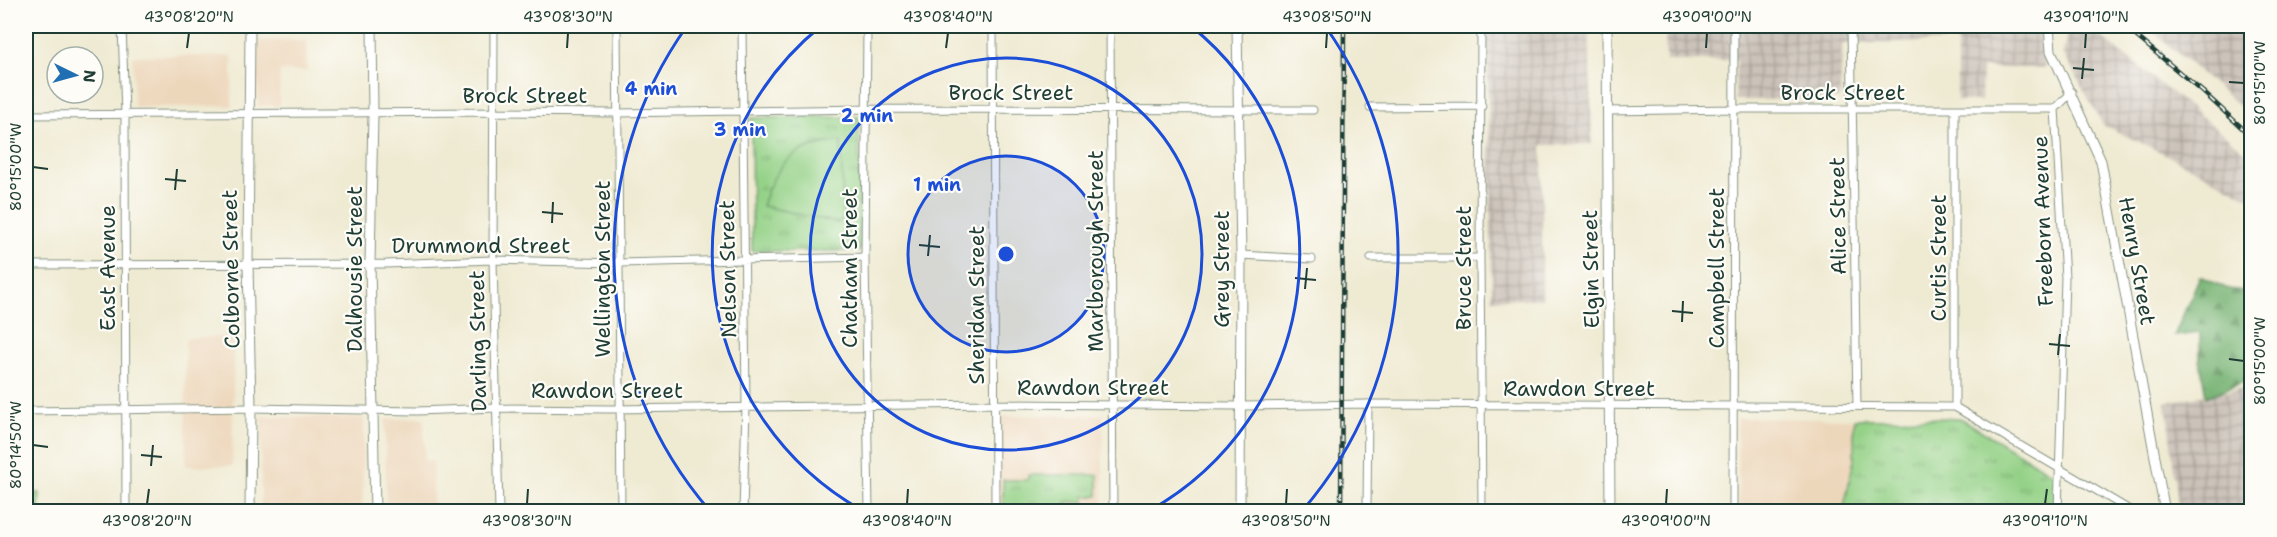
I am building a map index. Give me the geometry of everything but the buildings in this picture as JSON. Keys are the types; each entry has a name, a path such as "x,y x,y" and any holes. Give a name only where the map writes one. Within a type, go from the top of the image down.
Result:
{"main road":[{"name":"Colborne Street","path":"250,26 248,263 251,408 250,512"},
{"name":"Dalhousie Street","path":"372,26 374,114 370,263 375,512"},
{"name":"Grey Street","path":"1237,26 1241,255 1240,512"},
{"name":"Elgin Street","path":"1607,26 1610,512"},
{"name":"Henry Street","path":"2049,26 2051,51 2072,92 2101,160 2165,512"}],"street":[{"name":"East Avenue","path":"122,26 125,114 126,512"},
{"name":"Darling Street","path":"494,26 493,260 499,512"},
{"name":"Wellington Street","path":"616,26 621,512"},
{"name":"Nelson Street","path":"742,26 746,406 743,512"},
{"name":"Chatham Street","path":"867,26 865,256 869,512"},
{"name":"Sheridan Street","path":"993,26 995,512"},
{"name":"Marlborough Street","path":"1110,26 1113,512"},
{"name":"Bruce Street","path":"1481,26 1482,512"},
{"name":"Campbell Street","path":"1733,512 1734,26"},
{"name":"Alice Street","path":"1851,26 1857,406"},
{"path":"2055,109 2072,92"},
{"path":"1370,107 1482,106"},
{"name":"Brock Street","path":"26,115 1239,108 1312,110"},
{"name":"Brock Street","path":"1607,111 2055,109"},
{"name":"Freeborn Avenue","path":"2055,109 2065,278 2058,512"},
{"name":"Curtis Street","path":"1955,110 1955,407"},
{"path":"1241,255 1312,259"},
{"name":"Drummond Street","path":"26,265 493,260 619,263 865,256"},
{"path":"1371,258 1480,258"},
{"name":"Rawdon Street","path":"26,411 251,408 374,411 994,404 1955,407 2133,512"},
{"path":"1367,512 1368,404"}],"shaded area":[{"path":"1487,26 1589,26 1592,144 1542,145 1542,299 1492,299"},
{"path":"1665,26 2040,26 2045,68 1982,68 1981,101 1957,101 1957,41 1842,44 1840,99 1735,100 1736,60 1666,61"},
{"path":"2069,26 2088,26 2251,156 2251,199 2103,125 2063,53"},
{"path":"2146,26 2251,26 2251,116"},
{"path":"306,40 307,71 280,71 279,106 258,106 258,41"},
{"path":"133,56 232,56 232,106 134,107"},
{"path":"234,336 232,466 186,466 185,338"},
{"path":"2251,387 2251,511 2179,511 2166,402"},
{"path":"1103,415 1103,511 998,511 997,416"},
{"path":"261,416 364,418 362,511 261,511"},
{"path":"424,418 425,461 433,461 433,511 386,511 385,419"},
{"path":"1737,418 1854,419 1854,459 1843,511 1739,511"}],"green space":[{"path":"859,117 860,251 752,251 751,118"},
{"path":"841,141 843,219 838,223 762,206 774,178 789,158 811,147"},
{"path":"2200,276 2228,289 2252,292 2251,379 2206,397 2200,359 2200,333 2174,336"},
{"path":"1960,418 2056,476 2056,511 1843,512 1854,459 1854,419"},
{"path":"1028,475 1098,475 1098,496 1085,496 1085,502 1067,502 1065,511 1003,511 1003,480 1028,480"},
{"path":"29,493 40,493 39,511 29,511 26,508 26,497"}],"railway":[{"path":"1341,512 1344,26"},
{"path":"2124,26 2203,92 2252,137"}]}
